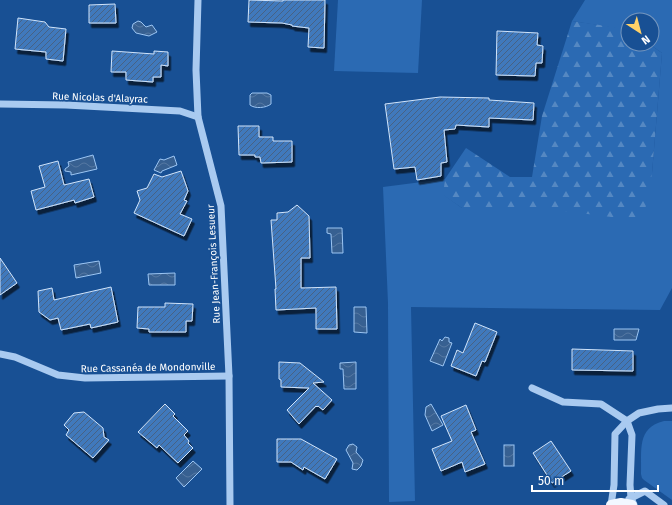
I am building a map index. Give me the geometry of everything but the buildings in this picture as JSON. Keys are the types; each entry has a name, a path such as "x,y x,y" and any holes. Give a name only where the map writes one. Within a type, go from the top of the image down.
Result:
{"main road":[{"path":"614,504 632,503"}],"street":[{"name":"Rue Jean-François Lesueur","path":"198,0 196,70 198,118 221,206 229,376 230,505"},
{"name":"Rue Nicolas d'Alayrac","path":"0,104 66,105 180,111 198,118"},
{"name":"Rue Cassanéa de Mondonville","path":"0,354 15,357 58,375 85,378 229,376"},
{"path":"532,388 563,402 601,404 627,421 632,436 632,503"},
{"path":"614,504 615,434 627,421 639,413 658,408 672,408"},
{"path":"632,503 645,491 664,505"}],"green space":[{"path":"338,0 422,0 418,73 334,71"},
{"path":"585,0 672,0 672,288 660,310 411,307 415,501 389,502 388,303 383,187 445,179 444,195 462,208 540,208 652,173 662,53 660,52 660,12 620,12 620,29 572,21"},
{"path":"572,21 620,28 620,52 660,52 662,53 652,173 643,221 540,208 462,208 443,195 445,179 466,148 510,177 532,177 542,116"},
{"path":"664,421 672,421 672,500 644,480 641,474 641,449 645,435 655,424"}],"water":[{"path":"138,21 146,27 152,25 157,32 149,36 136,33 132,28 133,24"},
{"path":"252,93 267,93 271,95 271,104 260,108 250,105 250,95"},
{"path":"93,155 97,169 71,175 71,172 65,171 65,169 69,166 68,162"},
{"path":"174,156 177,165 162,171 161,173 154,170 160,159 164,160"},
{"path":"327,228 342,228 343,253 332,253 331,234 327,233"},
{"path":"99,261 101,273 76,278 74,265"},
{"path":"175,273 175,285 149,285 148,274"},
{"path":"354,307 366,307 367,333 354,332"},
{"path":"614,329 639,329 636,340 614,340"},
{"path":"445,337 449,338 449,342 452,343 443,366 430,361 440,339 442,341"},
{"path":"356,362 356,389 344,389 343,369 340,369 340,363"},
{"path":"431,404 443,425 432,431 425,415 426,407"},
{"path":"353,444 357,447 356,452 363,460 361,466 357,470 352,469 353,463 346,450 349,445"},
{"path":"504,445 514,445 514,466 504,466"},
{"path":"193,461 202,469 184,487 176,478"}]}
